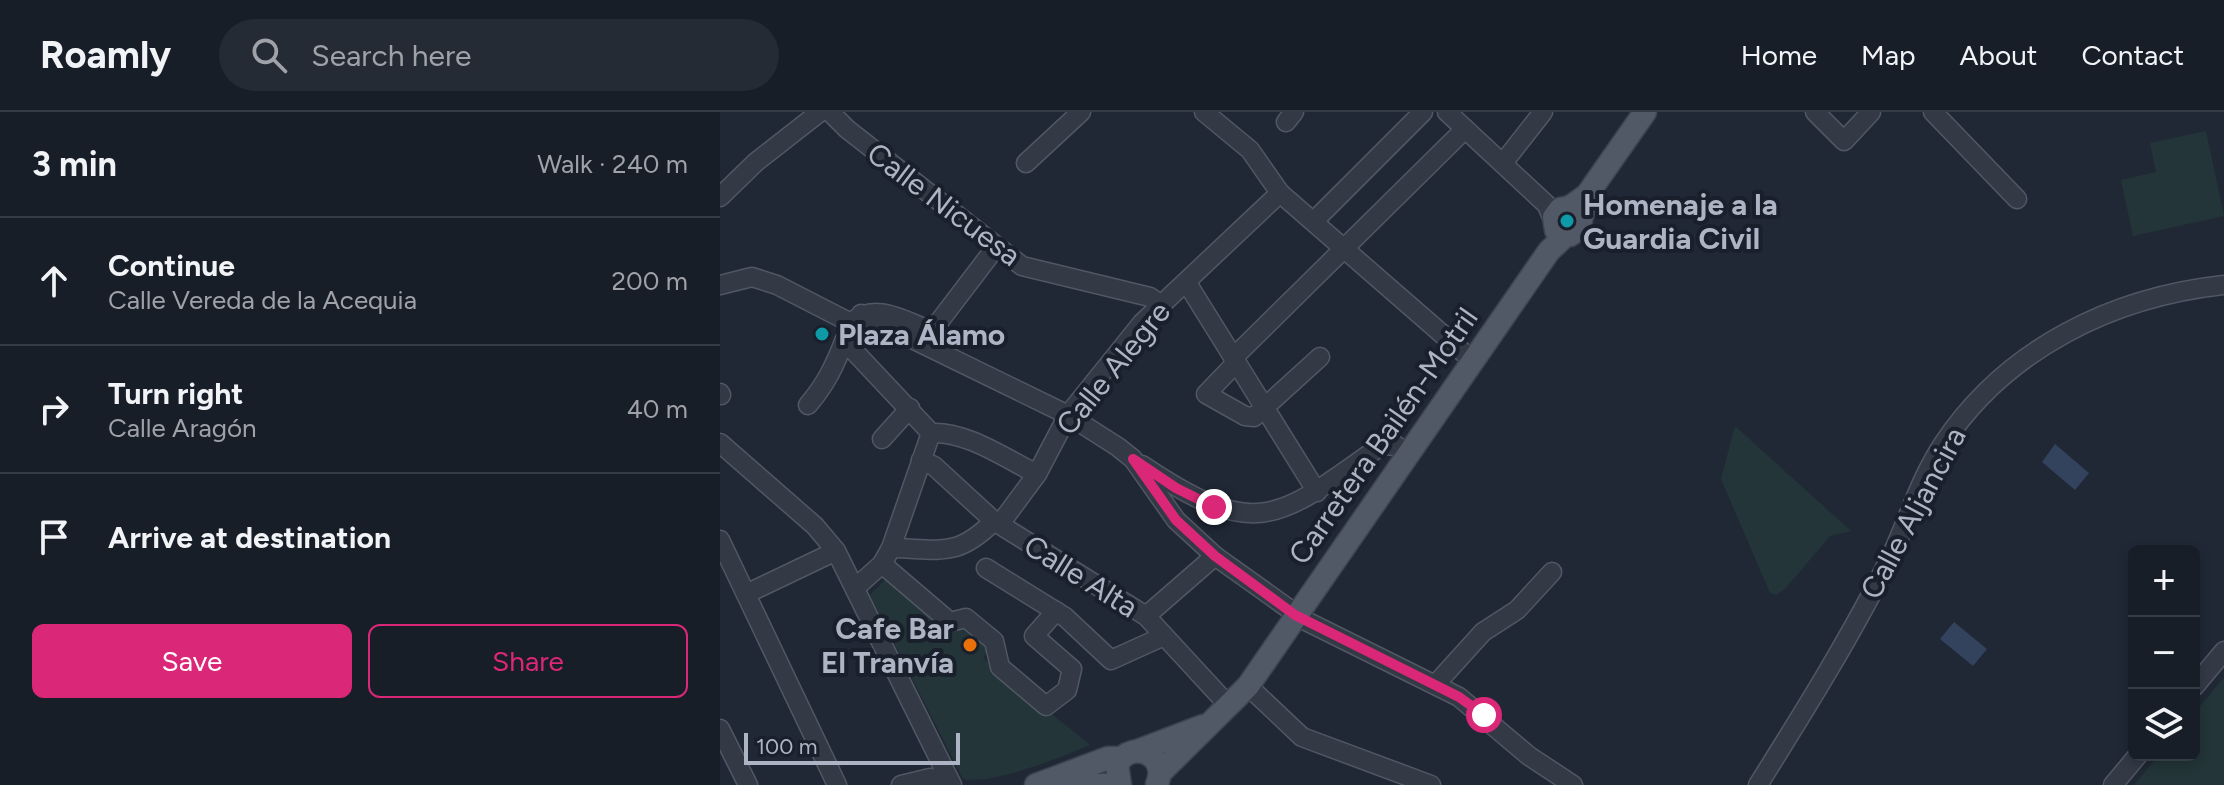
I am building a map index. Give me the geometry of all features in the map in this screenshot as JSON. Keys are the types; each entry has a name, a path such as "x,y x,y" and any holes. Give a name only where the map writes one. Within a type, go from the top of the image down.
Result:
{"main road":[{"name":"Carretera Bailén-Motril","path":"1158,781 1204,726 1248,686 1303,619 1407,455 1549,251 1565,214 1645,112"},
{"name":"Carretera Bailén-Motril","path":"1036,785 1204,726"},
{"path":"1077,785 1117,785 1116,772 1131,754 1152,755 1158,781"}],"street":[{"path":"720,197 756,162 820,112"},
{"name":"Calle Nicuesa","path":"830,112 847,129 1022,266 1150,297 1160,304"},
{"path":"1026,163 1081,112"},
{"path":"1204,112 1250,150 1280,193 1472,360"},
{"path":"1314,221 1423,112"},
{"path":"1503,163 1543,112"},
{"path":"1815,112 1844,141 1871,112"},
{"path":"1933,112 2017,199"},
{"path":"1450,113 1503,163 1565,214"},
{"path":"1320,357 1254,417 1245,416 1206,394 1343,248 1460,134"},
{"name":"Calle Alegre","path":"887,556 953,550 972,543 997,522 1037,474 1038,466 1068,415 1160,304 1187,283 1280,193"},
{"path":"808,405 825,385 856,318 875,310 932,331 996,247"},
{"path":"720,285 752,277 777,285 824,310 856,318 1068,415 1197,500 1232,511 1275,513 1317,492 1382,445 1397,446 1407,455"},
{"path":"1187,283 1317,492"},
{"name":"Calle Aljancira","path":"1758,785 1893,552 1924,477 1960,421 1986,392 2046,343 2095,317 2147,298 2224,285"},
{"path":"842,348 852,349 931,433"},
{"path":"882,439 910,408"},
{"path":"931,433 945,432 1037,474"},
{"path":"855,588 887,556 931,433"},
{"path":"722,449 815,526 836,551 950,783"},
{"path":"1133,459 1176,520 1215,556 1303,619 1472,706 1529,756 1573,785"},
{"name":"Calle Alta","path":"921,460 934,466 997,522 1146,616 1229,706"},
{"path":"720,540 837,785"},
{"path":"746,594 836,551"},
{"path":"887,556 950,622 966,618 994,641 1000,667 1046,706 1067,690 1072,669 1034,636 1056,611"},
{"path":"1146,616 1215,556"},
{"path":"986,568 1056,611 1111,660 1164,636"},
{"path":"1435,685 1483,632 1517,610 1552,572"},
{"path":"2200,680 2224,651"},
{"path":"1248,686 1302,737 1431,785"},
{"path":"720,729 748,785"},
{"path":"2113,785 2133,761"},
{"path":"901,785 930,778 950,783"}],"shaded area":[{"path":"2206,131 2224,216 2133,236 2121,180 2156,172 2150,143"},
{"path":"1735,426 1851,531 1830,536 1785,589 1776,595 1770,593 1721,479"},
{"path":"888,577 961,621 991,647 983,658 1090,745 1008,774 976,780 963,779 870,595"},
{"path":"2224,678 2224,785 2134,785 2154,761 2200,761 2200,706"}],"water":[{"path":"2055,444 2089,473 2075,490 2042,462"},
{"path":"1954,622 1987,649 1973,666 1940,639"}],"place":[{"name":"Homenaje a la Guardia Civil","path":"1567,221"},
{"name":"Plaza Álamo","path":"822,334"},
{"name":"Cafe Bar El Tranvía","path":"970,645"}],"route":[{"path":"1214,507 1176,488 1133,459 1176,520 1215,556 1295,615 1459,697 1484,715"}]}
